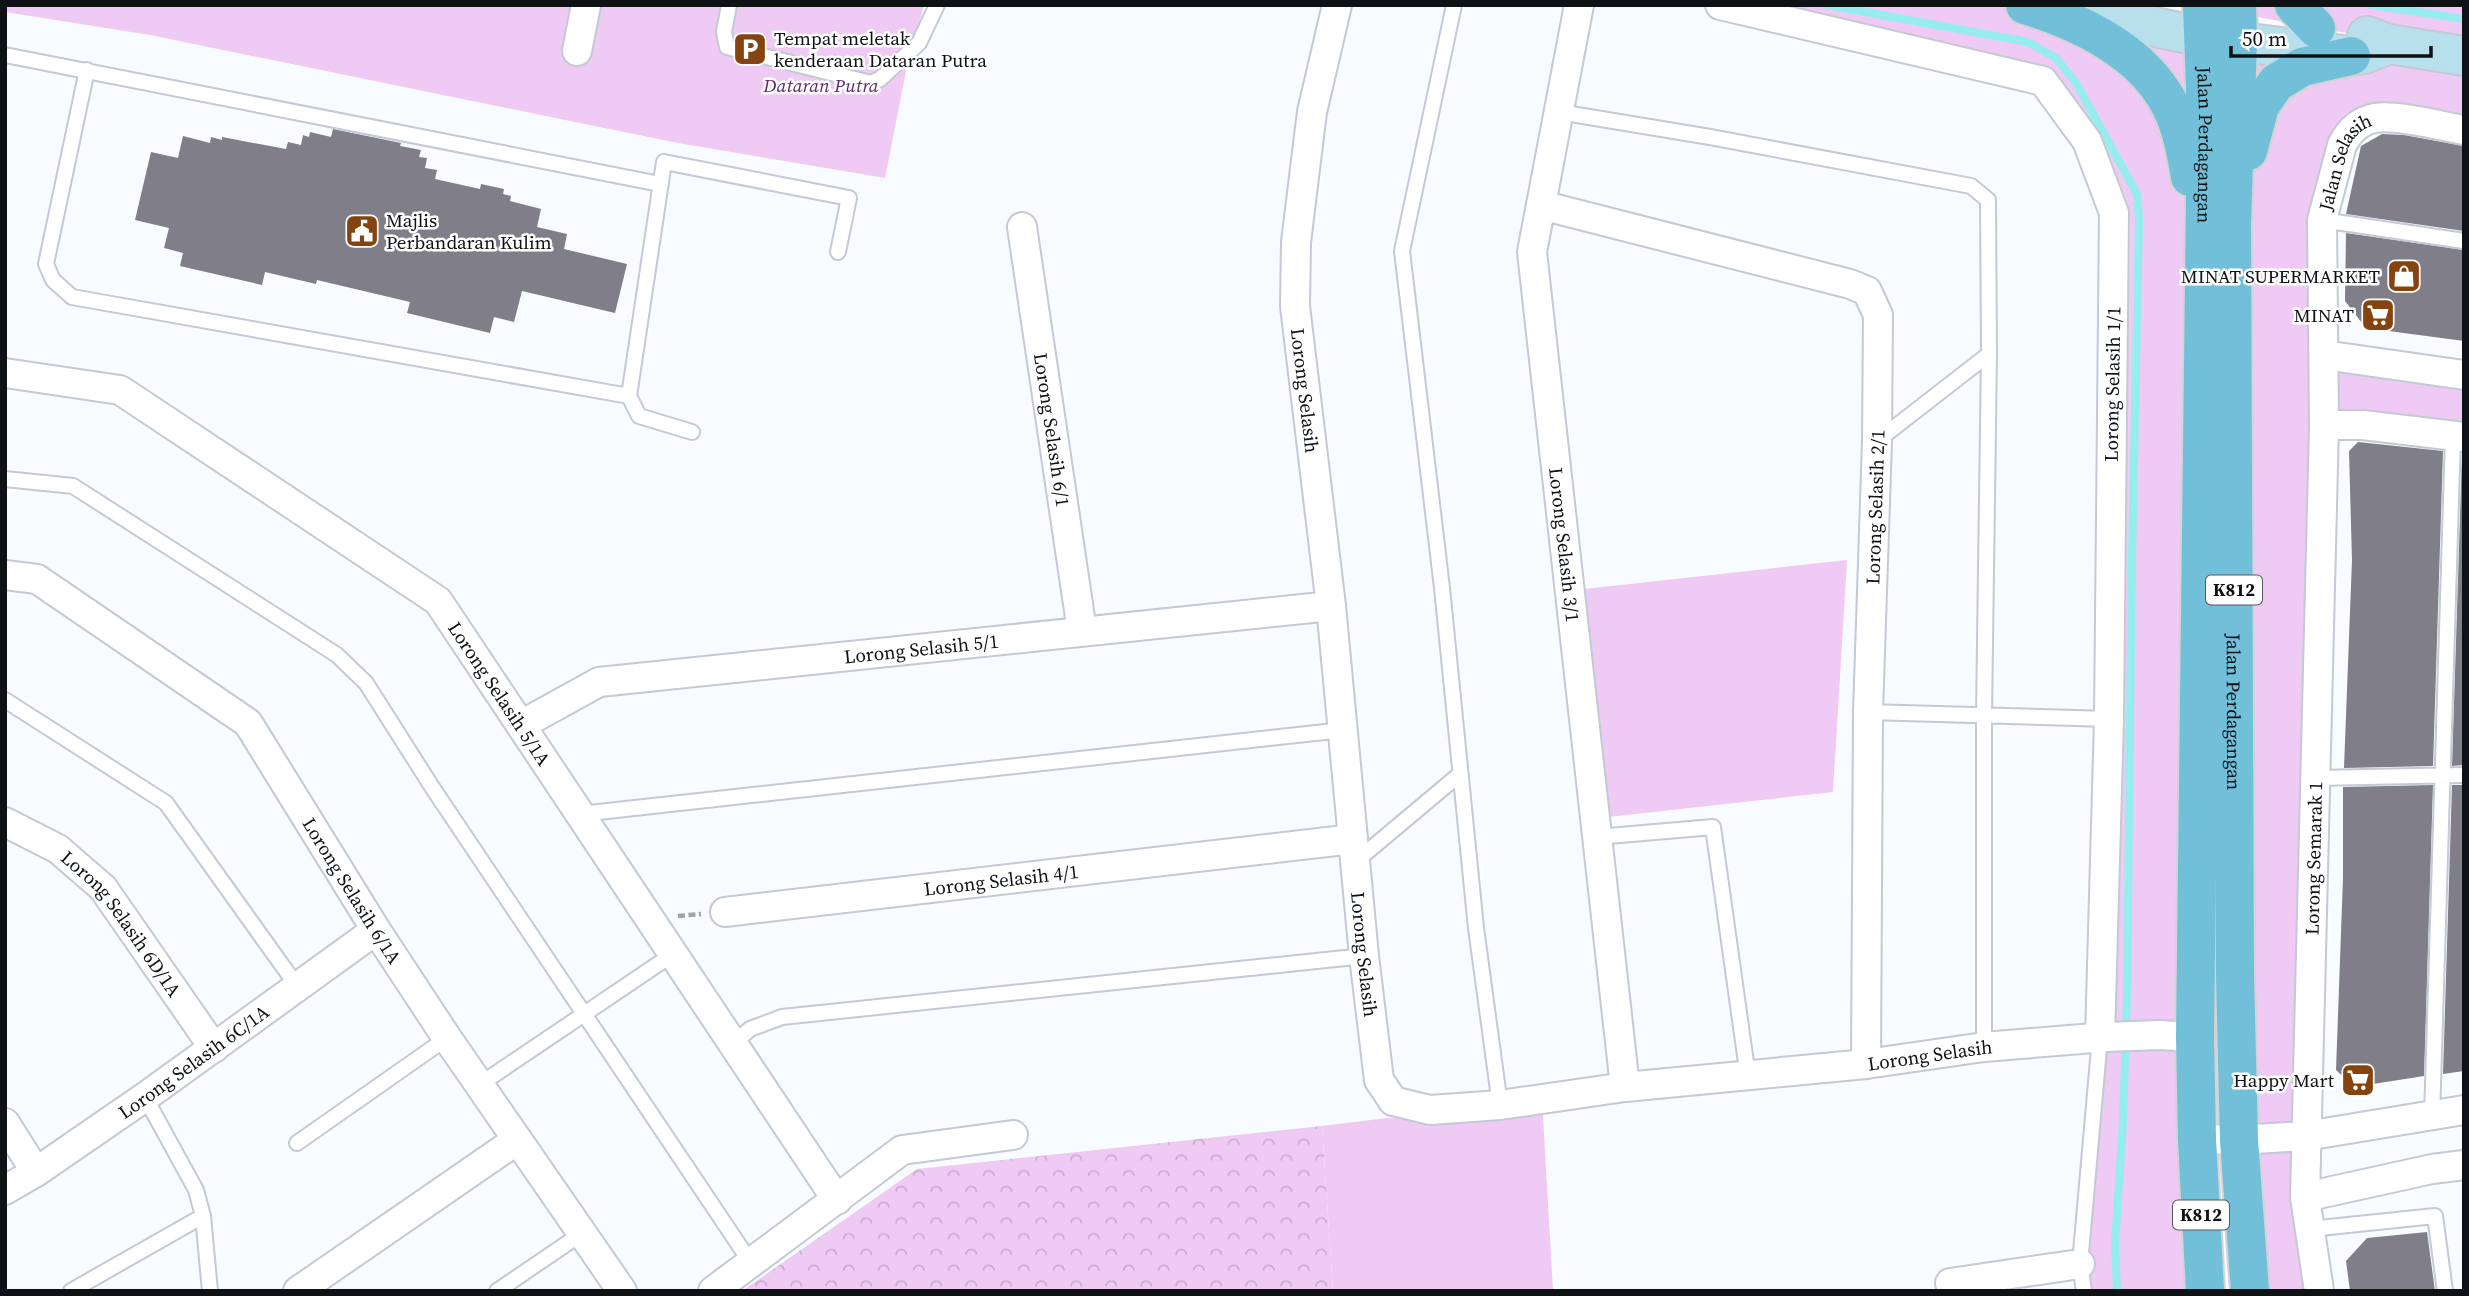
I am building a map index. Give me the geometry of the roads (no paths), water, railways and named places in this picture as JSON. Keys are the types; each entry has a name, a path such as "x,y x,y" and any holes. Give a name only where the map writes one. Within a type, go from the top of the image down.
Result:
{"main road":[{"path":"2025,5 2051,13 2088,30 2139,62 2163,92 2178,121 2204,244"},
{"name":"Jalan Perdagangan","path":"2205,1291 2197,1139 2177,1036 2206,114 2216,16"},
{"name":"Jalan Perdagangan","path":"2216,16 2233,210 2235,976 2239,1140 2250,1291"},
{"path":"2233,210 2260,106 2276,83 2302,66 2351,56"}],"street":[{"path":"577,51 586,5"},
{"name":"Lorong Selasih","path":"1337,5 1312,112 1296,242 1295,306 1331,606 1364,956 1379,1080 1393,1101 1430,1110 1500,1105 1625,1087 1866,1064 1984,1047 2100,1037 2177,1036"},
{"name":"Lorong Selasih 3/1","path":"1579,5 1532,252 1625,1087"},
{"name":"Lorong Selasih 1/1","path":"1720,5 2043,81 2087,141 2114,213 2109,719 2100,1037"},
{"path":"2052,5 2216,16 2305,17 2389,44 2464,56"},
{"path":"2216,16 2351,56 2389,44"},
{"name":"Jalan Selasih","path":"2322,220 2342,145 2356,126 2376,118 2391,118 2464,130"},
{"name":"Lorong Selasih 2/1","path":"1541,205 1850,284 1867,291 1878,315 1877,441 1868,712 1866,1064"},
{"name":"Lorong Semarak 1","path":"2319,1291 2305,1197 2324,425 2322,220"},
{"name":"Lorong Selasih 6/1","path":"1022,227 1082,631"},
{"path":"2323,355 2464,375"},
{"name":"Lorong Selasih 5/1A","path":"5,373 120,390 438,601 836,1200"},
{"path":"2324,425 2363,425 2458,436"},
{"name":"Lorong Selasih 6/1A","path":"5,575 37,579 248,723 446,1038 622,1291"},
{"name":"Lorong Selasih 5/1","path":"521,725 599,682 1331,606"},
{"name":"Lorong Selasih 6D/1A","path":"5,822 58,849 103,888 214,1048"},
{"name":"Lorong Selasih 4/1","path":"725,912 1354,851"},
{"name":"Lorong Selasih 6C/1A","path":"5,1189 36,1172 145,1097 376,930"},
{"path":"2197,1139 2239,1140 2306,1136 2464,1110"},
{"path":"5,1123 36,1172"},
{"path":"713,1291 902,1150 1013,1135"},
{"path":"298,1291 517,1140"},
{"path":"2305,1197 2432,1169 2464,1165"},
{"path":"1950,1283 2082,1277"}],"lane":[{"path":"729,5 724,32 727,47 871,83 880,79 893,64 919,43 937,5"},
{"path":"1454,5 1402,251 1442,588 1476,928 1500,1105"},
{"path":"5,55 660,184"},
{"path":"87,70 46,264 53,280 72,297 629,396"},
{"path":"1559,112 1971,186 1988,200 1984,1047"},
{"path":"692,432 639,416 629,396 664,162 849,198 838,252"},
{"path":"2322,220 2464,241"},
{"path":"1877,441 1989,354"},
{"path":"2432,1116 2442,775 2458,436"},
{"path":"5,479 74,486 337,655 366,683 432,787 751,1263"},
{"path":"5,700 166,803 297,986"},
{"path":"1868,712 2109,719"},
{"path":"580,814 1343,730"},
{"path":"1354,851 1460,774"},
{"path":"2316,778 2464,775"},
{"path":"1597,838 1713,827 1748,1076"},
{"path":"478,1085 673,954"},
{"path":"733,1044 750,1029 782,1017 1364,956"},
{"path":"2082,1277 2100,1037"},
{"path":"297,1143 446,1038"},
{"path":"145,1097 196,1190 203,1216 210,1291"},
{"path":"71,1291 203,1216"},
{"path":"2310,1229 2435,1216 2445,1291"},
{"path":"497,1291 581,1234"}],"waterway":[{"path":"1827,5 2028,42 2056,58 2076,83 2137,194 2139,220 2127,994 2123,1123 2115,1243 2117,1291"},
{"path":"2371,5 2464,19"}],"place":[{"name":"Tempat meletak kenderaan Dataran Putra","path":"750,49"},
{"name":"Majlis Perbandaran Kulim","path":"362,231"},
{"name":"MINAT SUPERMARKET","path":"2404,276"},
{"name":"MINAT","path":"2378,315"},
{"name":"Happy Mart","path":"2358,1080"}],"park label":[{"name":"Dataran Putra","path":"821,85"}]}
